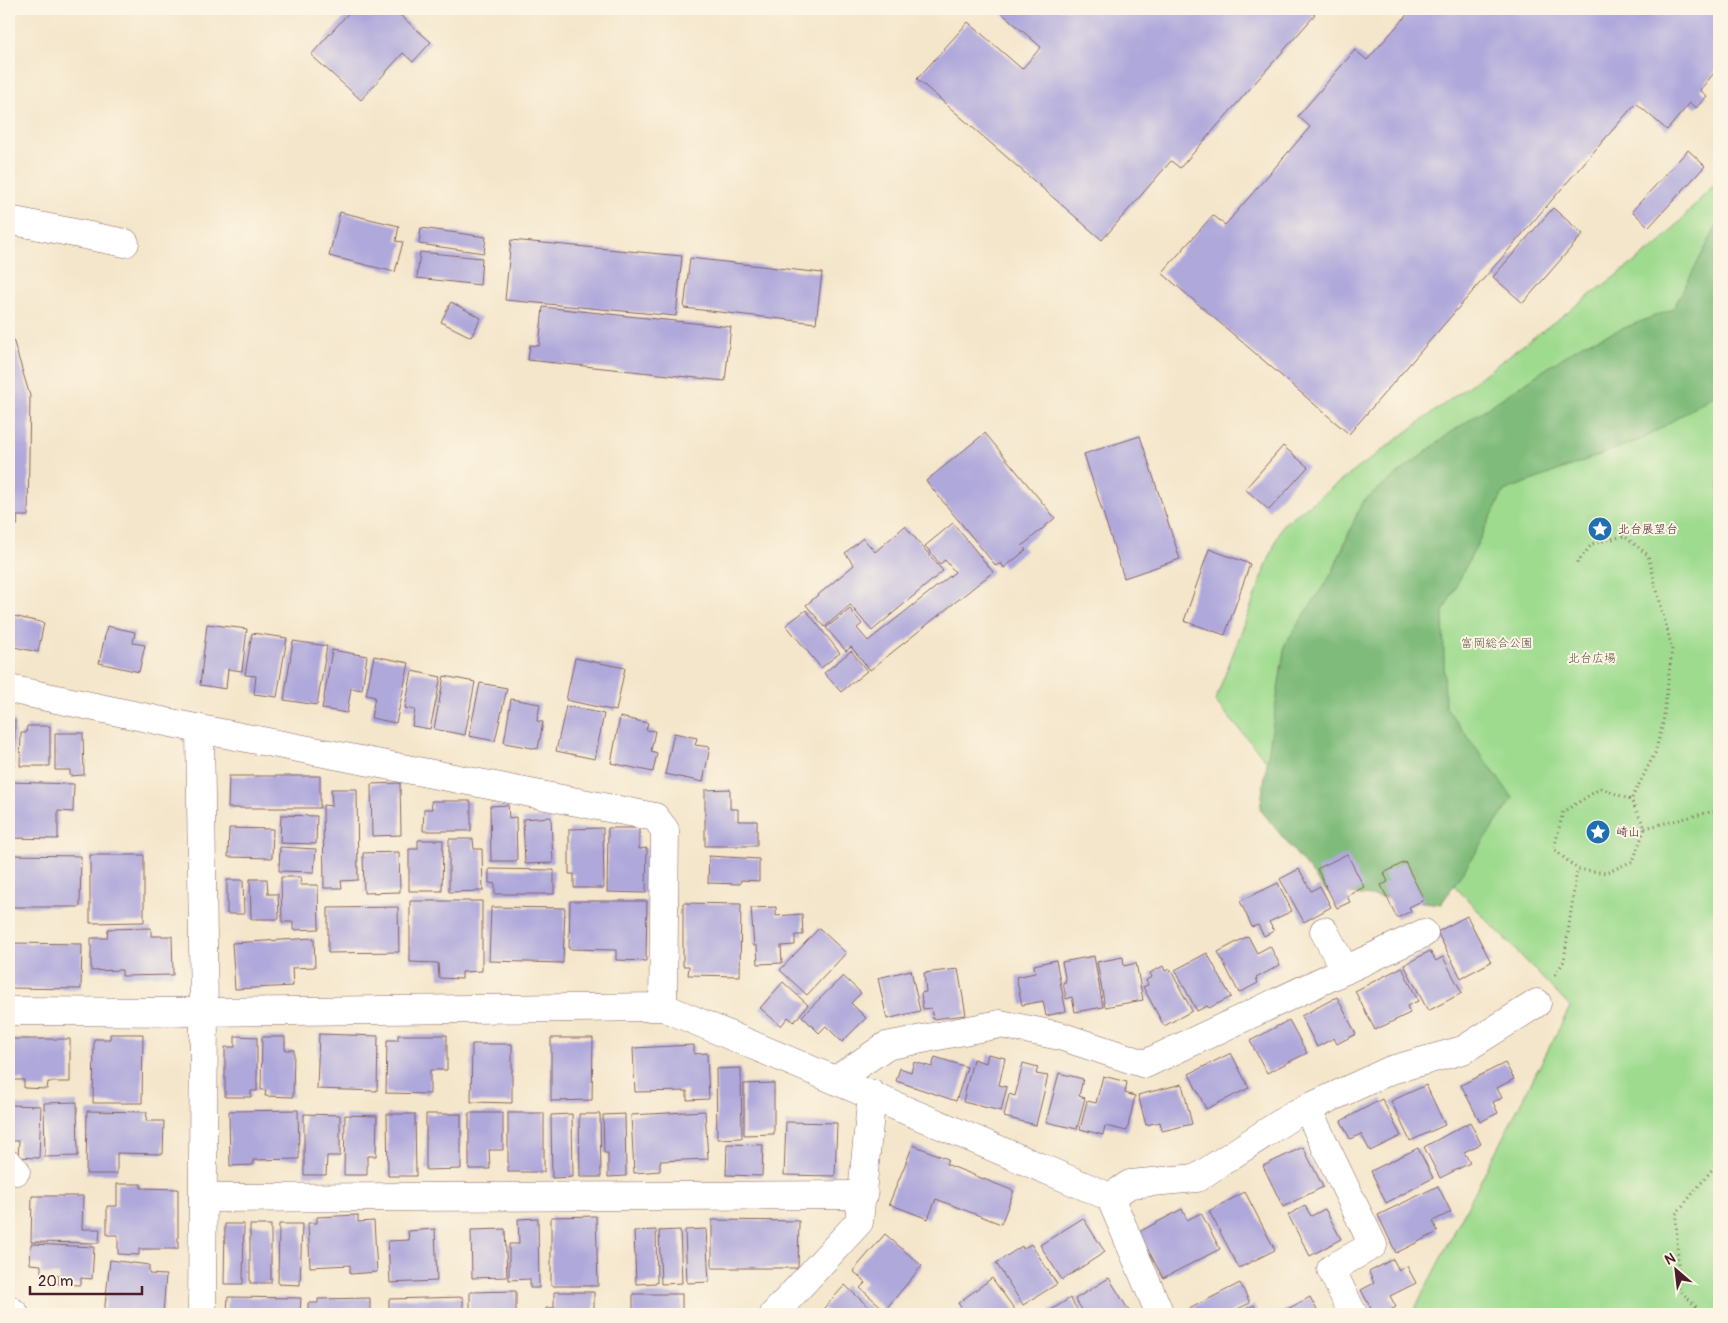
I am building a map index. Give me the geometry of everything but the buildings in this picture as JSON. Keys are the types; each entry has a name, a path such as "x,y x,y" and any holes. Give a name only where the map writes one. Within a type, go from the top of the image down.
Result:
{"street":[{"path":"9,220 124,243"},
{"path":"9,689 200,729 654,817 665,830 663,1007"},
{"path":"200,729 204,1012 202,1314"},
{"path":"1324,931 1345,970"},
{"path":"837,1079 886,1046 1000,1024 1060,1036 1145,1064 1424,933"},
{"path":"1110,1197 1130,1184 1197,1178 1293,1115 1391,1070 1463,1050 1537,1003"},
{"path":"9,1011 204,1012 663,1007 837,1079 1110,1197 1160,1314"},
{"path":"774,1314 860,1222 872,1094"},
{"path":"1307,1108 1373,1245 1331,1269 1353,1314"},
{"path":"203,1198 864,1195"},
{"path":"9,1310 15,1314"}],"path":[{"path":"1577,563 1592,544 1624,536 1648,555 1672,650 1664,723 1655,753 1630,800"},
{"path":"1602,788 1630,800 1645,828 1633,861 1606,873 1577,868 1554,849 1563,812 1602,788"},
{"path":"1645,828 1719,810"},
{"path":"1537,1003 1564,961 1577,868"},
{"path":"1719,909 1717,913 1719,917"},
{"path":"1703,1314 1679,1289 1676,1214 1719,1161"}],"green space":[{"name":"富岡総合公園","path":"1719,179 1719,1314 1412,1314 1570,1007 1426,856 1330,835 1215,701 1282,525 1660,243"},
{"path":"1719,222 1719,392 1645,438 1504,491 1443,612 1445,706 1513,798 1441,904 1326,891 1260,809 1285,644 1332,573 1362,502 1450,433 1583,344 1673,309"}],"place":[{"name":"北台展望台","path":"1600,529"},
{"name":"崎山","path":"1598,832"}],"park label":[{"name":"北台広場","path":"1592,658"}]}
